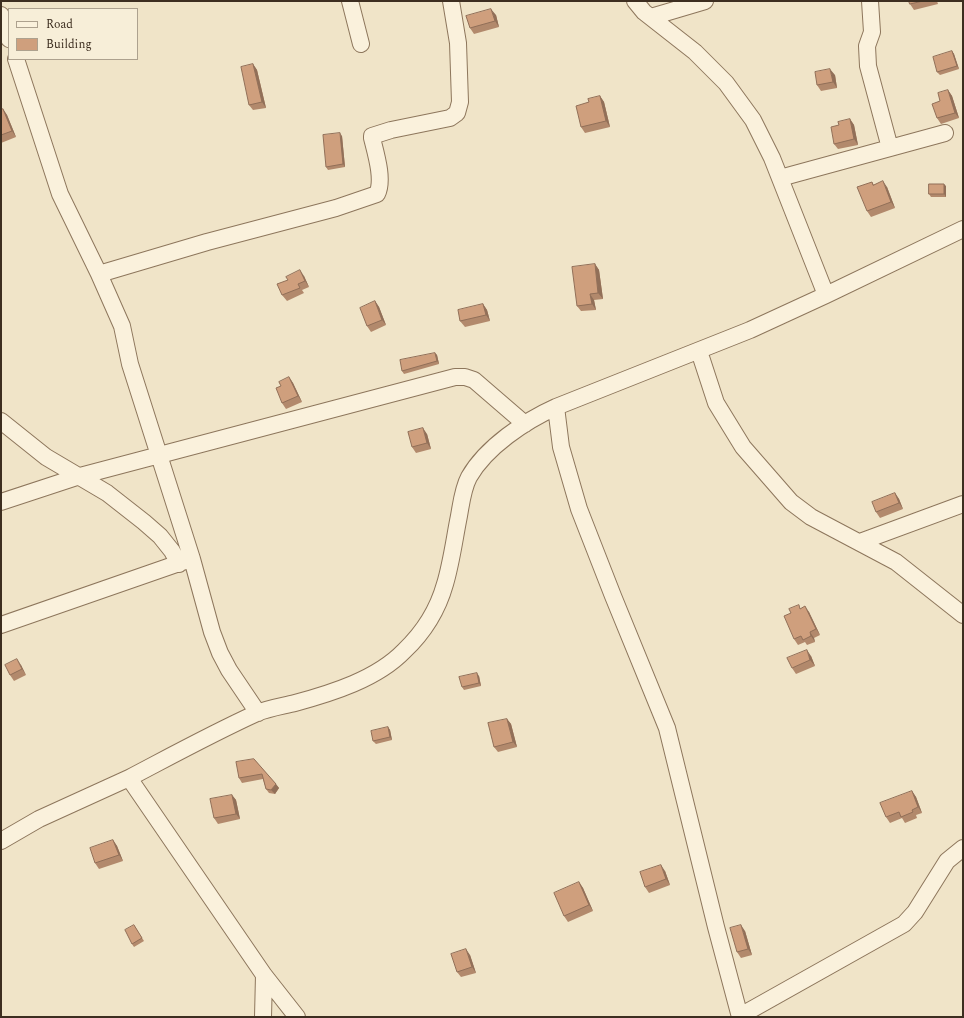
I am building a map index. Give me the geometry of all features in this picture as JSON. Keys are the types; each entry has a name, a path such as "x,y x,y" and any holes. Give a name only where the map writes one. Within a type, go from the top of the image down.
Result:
{"street":[{"path":"350,1 361,44"},
{"path":"99,274 207,242 336,208 376,194 379,189 380,179 372,136 391,130 450,118 457,113 460,102 458,43 451,1"},
{"path":"635,1 651,17 695,52 726,82 753,120 772,158 826,295"},
{"path":"651,17 705,1"},
{"path":"870,1 872,32 867,46 868,66 890,148"},
{"path":"1,15 8,36"},
{"path":"16,60 60,194 99,274 122,326 130,364 158,456 185,562 220,653 229,670 258,713"},
{"path":"780,178 945,133"},
{"path":"1,841 38,819 128,778 258,713 298,702 360,681 384,669 404,652 418,637 430,619 438,603 443,590 462,497 468,479 480,461 496,445 539,415 750,330 963,229"},
{"path":"699,351 716,403 743,447 791,502 811,517 896,562 963,615"},
{"path":"1,502 80,476 455,377 465,377 474,380 525,424"},
{"path":"556,408 561,447 578,508 612,596 667,728 716,927 740,1016 904,924 914,912 946,861 963,848"},
{"path":"1,421 46,457 107,493 152,528 172,551 185,562"},
{"path":"860,542 963,504"},
{"path":"1,625 185,562"},
{"path":"128,778 264,975 297,1017"},
{"path":"262,1017 264,975"}],"building":[{"path":"909,1 923,1 910,4"},
{"path":"491,9 495,21 470,28 466,16"},
{"path":"952,51 957,66 937,72 933,57"},
{"path":"253,64 262,102 249,105 241,67"},
{"path":"830,69 833,82 817,85 815,72"},
{"path":"948,90 955,113 937,118 932,104 940,101 938,93"},
{"path":"600,96 606,121 581,127 576,106 589,102 588,99"},
{"path":"3,109 12,131 1,135 1,110"},
{"path":"850,119 854,139 834,144 831,127 839,125 838,122"},
{"path":"340,133 343,164 326,167 323,135"},
{"path":"883,181 891,202 867,211 857,187 872,182 873,185"},
{"path":"929,184 944,184 944,194 929,194"},
{"path":"595,264 598,293 590,294 592,304 577,306 572,267"},
{"path":"300,270 305,281 298,284 300,288 282,295 277,284 288,280 286,277"},
{"path":"375,301 382,320 367,326 360,308"},
{"path":"483,304 486,315 460,321 458,310"},
{"path":"435,353 437,361 402,371 400,360"},
{"path":"289,377 298,396 282,403 276,388 281,386 279,382"},
{"path":"423,428 427,443 412,447 408,432"},
{"path":"895,493 899,503 876,512 872,502"},
{"path":"799,605 800,609 805,606 816,629 810,632 811,636 803,640 801,636 794,639 784,616 791,613 789,609"},
{"path":"807,650 810,660 792,668 787,658"},
{"path":"17,659 22,669 10,675 5,665"},
{"path":"477,673 479,683 462,687 459,677"},
{"path":"507,719 513,742 494,747 488,723"},
{"path":"388,727 390,737 373,741 371,731"},
{"path":"254,759 276,784 271,790 266,789 262,774 239,778 236,762"},
{"path":"912,791 918,807 912,810 913,812 901,817 899,812 886,817 880,803"},
{"path":"232,795 236,814 214,818 210,799"},
{"path":"113,840 119,855 95,863 90,848"},
{"path":"661,865 666,879 645,887 640,872"},
{"path":"579,882 589,905 564,916 554,893"},
{"path":"134,925 142,938 132,944 125,930"},
{"path":"741,925 748,949 737,952 730,928"},
{"path":"466,949 472,967 457,972 451,954"}]}
